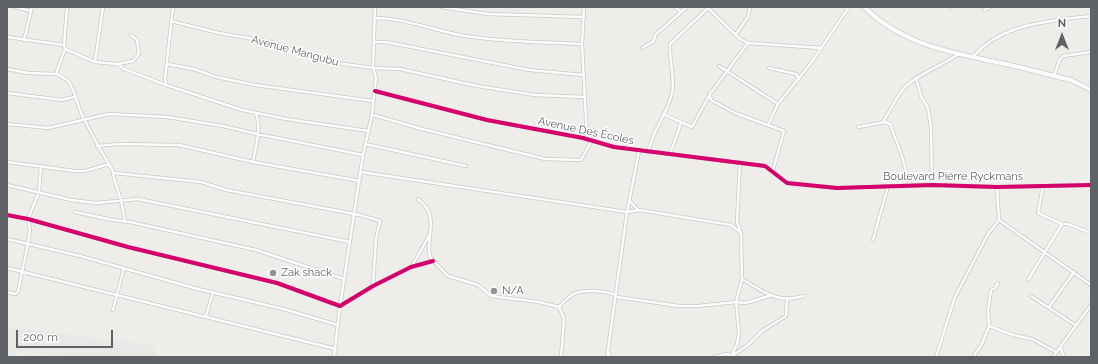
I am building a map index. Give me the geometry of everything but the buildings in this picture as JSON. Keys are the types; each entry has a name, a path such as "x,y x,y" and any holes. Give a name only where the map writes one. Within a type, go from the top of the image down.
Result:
{"street":[{"path":"15,7 31,11"},
{"path":"24,40 32,7"},
{"path":"56,74 65,49 64,46 68,7"},
{"path":"95,62 103,7"},
{"path":"166,85 164,79 173,7"},
{"path":"334,357 340,306 363,155 372,115 376,77 373,68 375,7"},
{"path":"441,7 488,14 584,17"},
{"path":"584,7 582,44 586,97 587,139"},
{"path":"675,7 681,12"},
{"path":"642,48 654,41 655,35 687,7"},
{"path":"736,34 748,17 750,7"},
{"path":"768,125 778,104 799,79 849,7"},
{"path":"864,7 874,17 897,33 926,46 1071,80 1091,90"},
{"path":"984,10 991,7"},
{"path":"648,152 653,133 672,92 670,44 708,8 748,43 821,48"},
{"path":"973,57 983,47 1011,31 1024,26 1042,22 1091,16"},
{"path":"375,18 394,19 424,27 482,38 582,44"},
{"name":"Avenue Mangubu","path":"171,21 219,33 271,42 330,62 373,68 400,69 477,86 534,95 586,97"},
{"path":"65,49 95,62 118,64 130,62 139,54 137,40 131,35"},
{"path":"7,38 64,46"},
{"path":"374,42 386,42 529,70 584,75"},
{"path":"663,114 681,123 693,126 710,96 748,43"},
{"path":"1054,76 1059,61 1063,56 1091,52"},
{"path":"885,122 884,120 899,94 916,78 942,65 957,54"},
{"path":"118,64 124,69 166,85 256,114 369,131"},
{"path":"167,64 194,69 216,77 255,85 373,101"},
{"path":"719,66 778,104"},
{"path":"769,68 796,74 799,79"},
{"path":"7,69 28,73 56,74 70,84 84,120 89,127 97,146 114,173 113,175 121,200 125,222"},
{"path":"916,78 921,96 928,108 931,128 932,185"},
{"name":"Avenue Des Écoles","path":"374,91 486,120 592,140 606,145 639,151 740,162 765,166 773,170"},
{"path":"7,93 62,100 74,97"},
{"path":"710,96 711,100 735,113 785,132 773,170"},
{"path":"7,124 48,128 109,114 167,117 223,126 363,155"},
{"path":"253,162 258,118 256,114"},
{"path":"372,115 422,129 545,159 581,160 592,140"},
{"path":"858,127 885,122 890,124 910,185"},
{"path":"670,154 681,123"},
{"path":"97,146 168,144 253,162 360,181"},
{"path":"365,144 466,166"},
{"path":"607,357 617,297 627,212 639,151"},
{"path":"7,162 75,171 85,171 109,164"},
{"path":"732,356 737,344 739,333 736,302 742,279 741,233 737,222 740,162"},
{"path":"7,292 17,293 28,243 30,229 28,219 39,192 41,166"},
{"name":"Boulevard Piérre Ryckmans","path":"773,170 787,183 837,188 910,185 997,187 1091,185"},
{"path":"361,172 627,212 639,210 731,225 741,233"},
{"path":"114,173 201,182 226,190 354,214 380,221 376,238 373,286"},
{"path":"7,185 71,200 96,203 138,199 350,242"},
{"path":"873,240 888,186"},
{"path":"1043,186 1038,213 1062,224 1068,224 1091,233"},
{"path":"936,357 955,297 979,251 999,220 997,187"},
{"path":"418,199 424,204 432,219 429,253 433,261 448,276 478,285 491,296 539,302 559,307"},
{"path":"630,201 639,210"},
{"path":"75,212 130,222 256,250 344,279"},
{"path":"7,215 28,219 128,247 277,283 340,306"},
{"path":"999,220 1091,284"},
{"path":"731,225 737,222"},
{"path":"1028,280 1062,224"},
{"path":"411,267 430,234"},
{"path":"7,239 28,243 213,292 284,309 338,325"},
{"path":"340,306 373,286 411,267 433,261"},
{"path":"7,268 336,349"},
{"path":"113,310 124,268"},
{"path":"1049,307 1074,272"},
{"path":"742,279 772,295 787,300 804,296"},
{"path":"973,357 982,344 989,326 988,310 991,290 996,288 998,283"},
{"path":"559,307 569,297 576,293 594,291 614,294 617,297 679,306 736,302 746,303 772,295"},
{"path":"206,316 213,292"},
{"path":"1031,296 1075,325"},
{"path":"732,356 748,345 762,331 786,316 787,300"},
{"path":"1053,357 1091,305"},
{"path":"559,307 564,319 561,357"},
{"path":"989,326 1032,339 1056,352"},
{"path":"1060,347 1064,357"},
{"path":"608,351 611,357"},
{"path":"714,357 727,354 737,357"}],"taxiway":[{"path":"7,346 11,357"}],"runway":[{"path":"7,338 145,355"}],"cycle path":[{"path":"375,91 487,120 583,138 614,147 765,166 787,183 837,188 932,185 997,187 1091,185"},
{"path":"7,215 28,219 128,247 277,283 340,306 373,286 411,267 433,261"}],"place":[{"name":"Zak shack","path":"273,273"},
{"name":"N/A","path":"494,291"}]}
